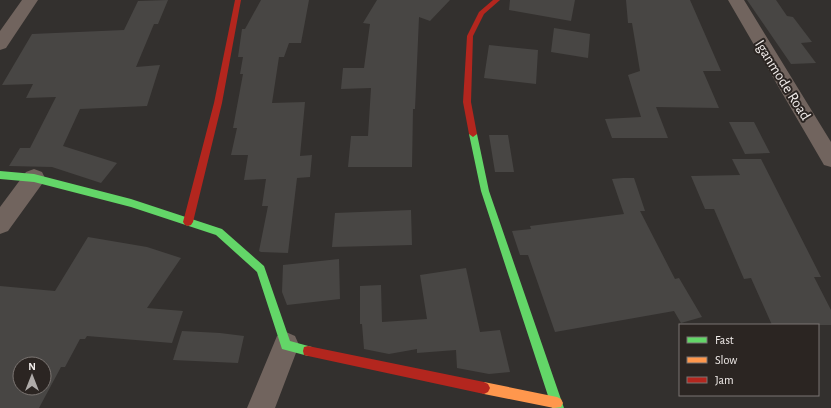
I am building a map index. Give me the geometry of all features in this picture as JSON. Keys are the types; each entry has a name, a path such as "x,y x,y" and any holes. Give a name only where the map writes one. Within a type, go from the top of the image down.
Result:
{"street":[{"path":"0,44 30,0"},
{"path":"188,222 218,103 238,0"},
{"path":"497,0 481,13 470,36 467,102 485,191 558,406"},
{"name":"Iganmode Road","path":"736,0 753,31 831,159"},
{"path":"0,175 34,178 131,203 219,232 261,269 276,308 286,345 261,408"},
{"path":"0,224 34,178"},
{"path":"286,345 317,354 558,406"}],"building":[{"path":"168,0 158,24 154,24 136,67 160,65 147,106 80,109 63,146 117,163 101,183 52,167 9,166 20,148 30,148 56,97 26,98 33,84 2,85 32,34 124,30 138,1"},
{"path":"261,0 309,0 301,43 289,43 284,57 279,57 272,103 305,102 300,156 312,155 310,177 297,178 288,253 259,251 268,206 262,206 266,179 244,180 248,155 231,155 237,128 233,128 243,74 240,74 243,57 238,57 242,29 245,29"},
{"path":"377,0 450,0 430,21 419,17 415,109 413,109 412,167 348,167 351,136 368,136 371,88 341,89 343,68 364,68 370,24 363,23"},
{"path":"510,0 575,0 571,21 509,10"},
{"path":"626,0 690,0 721,71 703,71 719,108 656,107 668,138 612,138 605,119 641,117 628,75 640,71 632,23 628,23"},
{"path":"747,0 776,0 787,16 793,17 812,42 801,43 816,63 791,64"},
{"path":"554,28 590,34 588,58 551,52"},
{"path":"489,45 538,50 536,84 484,78"},
{"path":"729,122 754,122 770,153 745,154"},
{"path":"489,135 508,135 514,172 495,172"},
{"path":"732,159 761,159 821,277 814,277 831,310 831,325 772,324 751,278 744,279 714,209 705,209 691,176 740,175"},
{"path":"634,178 645,211 640,211 675,279 679,278 702,317 681,323 674,311 555,332 528,255 520,255 512,231 531,229 530,226 624,214 612,179"},
{"path":"411,210 412,245 332,247 335,213"},
{"path":"88,237 147,247 181,258 147,308 183,311 172,343 87,336 85,339 80,339 65,367 61,367 52,384 52,356 12,356 12,396 45,396 39,408 0,408 0,286 55,291"},
{"path":"339,259 340,299 287,305 282,292 283,265"},
{"path":"466,268 480,332 500,330 510,372 489,374 457,368 456,350 417,353 417,349 389,354 364,349 362,324 360,324 360,286 381,285 382,322 427,319 420,275"},
{"path":"182,331 244,336 238,363 173,360"}],"traffic: fast":[{"path":"473,134 485,191 558,408"},
{"path":"0,175 34,178 131,203 219,232 261,269 286,345 308,351"}],"traffic: slow":[{"path":"484,388 557,403"}],"traffic: jam":[{"path":"188,222 218,103 238,0"},
{"path":"473,134 467,102 470,36 481,13 497,0"},
{"path":"308,351 484,388"}]}
